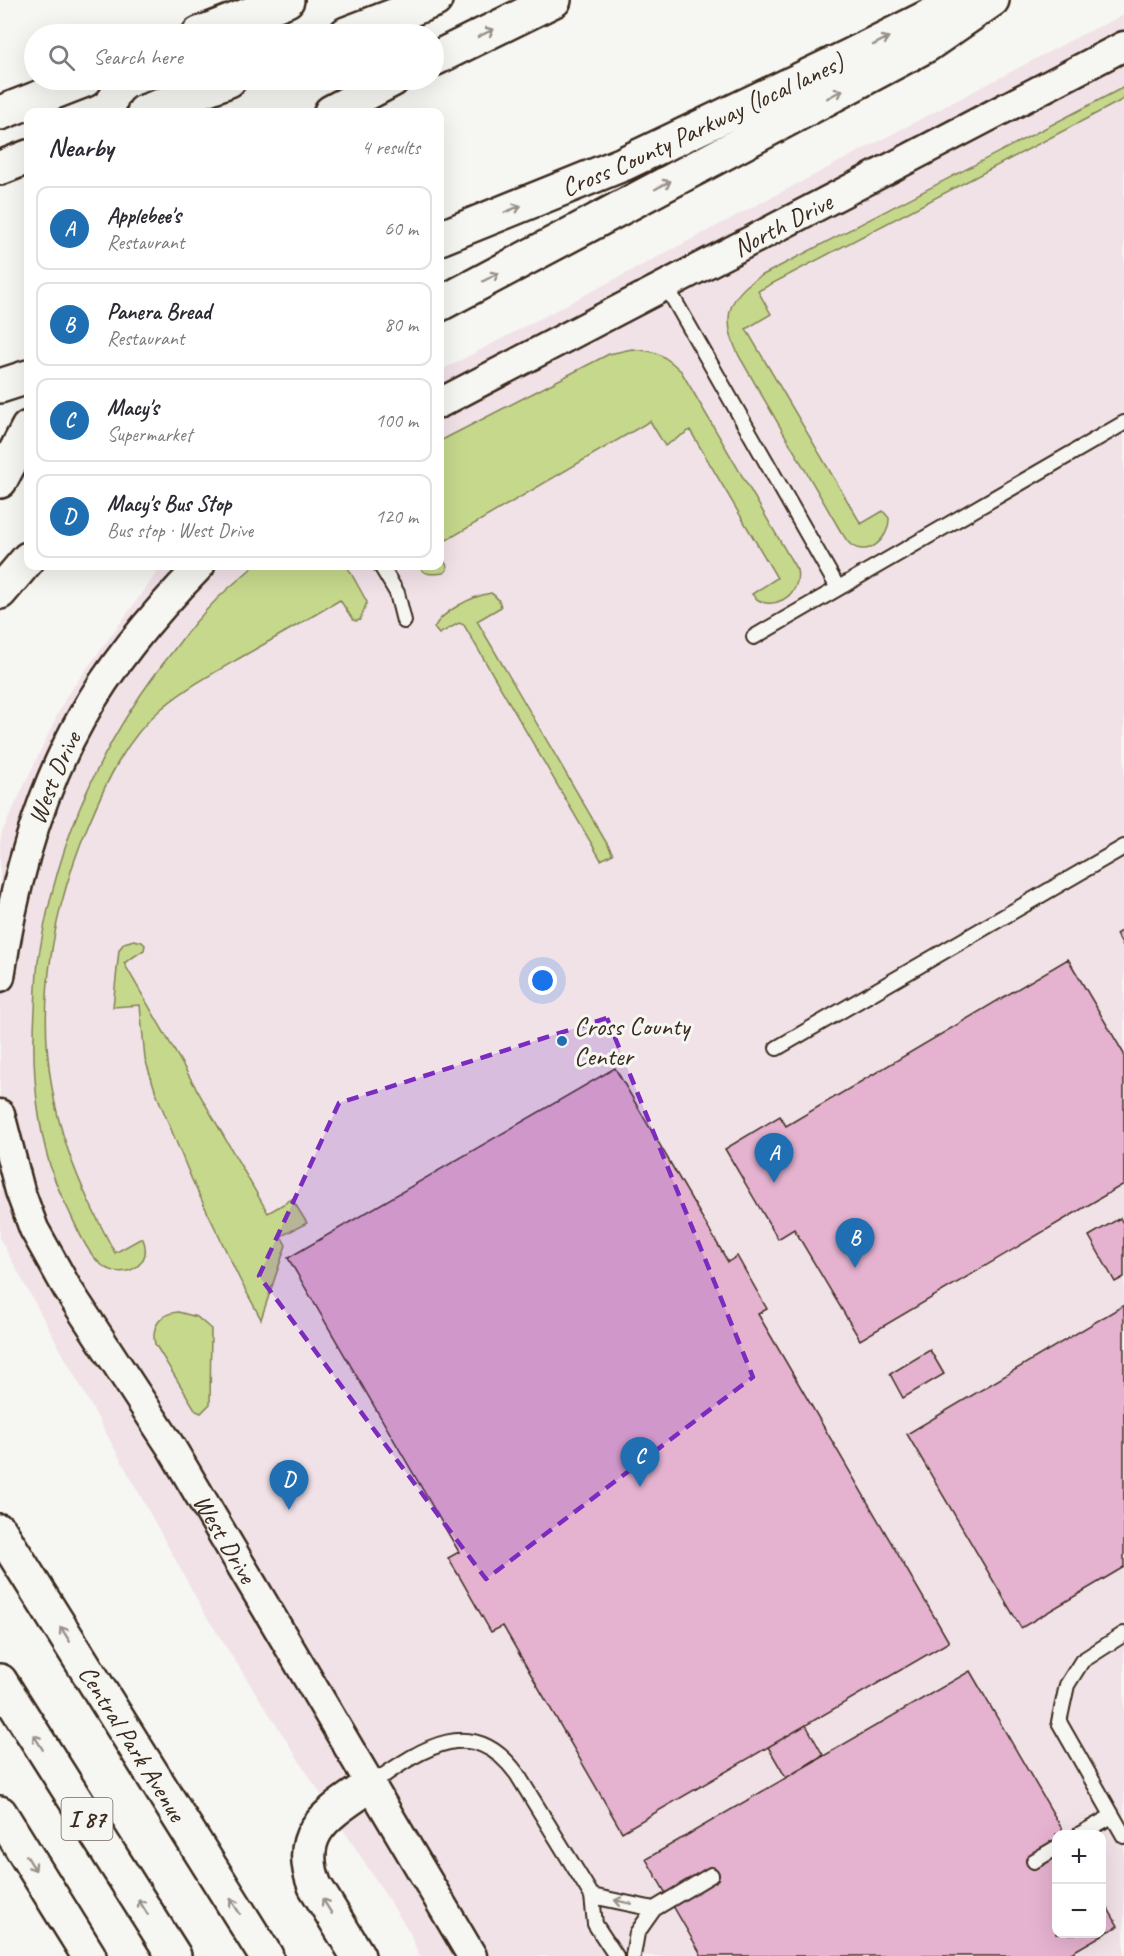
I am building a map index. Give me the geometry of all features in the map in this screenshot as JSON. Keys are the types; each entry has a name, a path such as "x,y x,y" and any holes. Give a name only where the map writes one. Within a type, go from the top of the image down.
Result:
{"main road":[{"path":"225,24 287,0"},
{"path":"372,24 435,0"},
{"path":"444,54 554,0"},
{"name":"Cross County Parkway (local lanes)","path":"444,236 623,164 962,0"},
{"path":"444,302 927,45 992,0"},
{"path":"0,113 59,90"},
{"path":"155,108 202,90"},
{"path":"339,108 373,90"},
{"path":"0,168 24,159"},
{"path":"0,386 24,378"},
{"path":"0,481 24,436"},
{"path":"0,592 24,564"},
{"name":"Central Park Avenue","path":"0,1531 266,1956"},
{"name":"I 87","path":"0,1681 174,1956"},
{"path":"358,1956 315,1886 311,1876 308,1853 315,1828 336,1809 370,1785"},
{"name":"I 87","path":"0,1814 89,1956"}],"street":[{"name":"North Drive","path":"444,401 1124,46"},
{"name":"West Drive","path":"0,977 16,887 30,838 63,754 82,716 132,642 196,570"},
{"name":"West Drive","path":"0,1114 20,1191 34,1229 67,1288 171,1447 472,1956"}],"lane":[{"path":"665,284 838,588"},
{"path":"754,638 1124,423"},
{"path":"383,570 397,593 404,621"},
{"path":"777,1048 1124,847"},
{"path":"1124,1634 1082,1661 1067,1685 1059,1722 1124,1836"},
{"path":"370,1785 423,1751 451,1741 479,1742 491,1748 517,1774 592,1896 595,1924 616,1956"},
{"path":"1087,1830 1112,1816"},
{"path":"1034,1861 1052,1850"},
{"path":"633,1956 638,1934 654,1909 711,1875"},
{"path":"592,1896 654,1909"}],"highlighted area":[{"path":"607,1018 753,1377 486,1579 259,1276 339,1103"}],"shaded area":[{"name":"Cross County Center","path":"1124,15 1124,1956 419,1956 410,1933 205,1614 0,1239 0,843 2,832 66,697 159,570 444,570 444,369 1083,34"}],"green space":[{"path":"1124,87 1124,99 758,291 771,314 746,329 861,524 883,511 889,518 886,533 871,548 857,548 850,544 739,356 730,333 729,323 730,313 738,295 757,278"},
{"path":"632,349 648,351 659,354 681,371 797,570 795,588 789,595 774,603 766,603 758,600 752,594 777,578 690,430 665,446 650,421 444,542 444,439 609,354"},
{"path":"444,560 447,566 444,573 430,574 422,570 444,570"},
{"path":"250,570 349,570 367,602 360,620 356,621 340,600 202,680 161,709 138,733 110,777 74,862 53,943 46,1026 49,1068 56,1109 68,1150 83,1189 115,1253 143,1239 145,1248 141,1263 128,1271 120,1272 103,1266 92,1254 56,1183 48,1160 35,1084 34,1033 39,955 47,913 70,832 104,757 147,685 194,624"},
{"path":"491,593 500,602 501,607 477,621 613,854 601,860 464,625 459,623 439,634 434,628 444,616 459,605"},
{"path":"134,940 145,945 144,950 124,963 268,1213 292,1199 307,1223 281,1236 286,1245 261,1319 192,1180 156,1093 145,1059 140,1005 113,1007 119,950 124,943"},
{"path":"178,1312 197,1317 211,1329 210,1404 201,1413 196,1411 155,1344 154,1332 158,1322 166,1315"}],"building":[{"path":"1124,929 1124,947 1116,934"},
{"path":"1068,959 1124,1054 1124,1184 860,1340 794,1229 778,1239 725,1149 780,1116 786,1126"},
{"path":"615,1068 728,1262 737,1256 767,1309 758,1314 949,1642 622,1832 503,1626 491,1632 448,1558 459,1552 288,1258"},
{"path":"1120,1218 1124,1225 1124,1277 1115,1282 1089,1236"},
{"path":"1124,1305 1124,1567 1021,1628 907,1434"},
{"path":"930,1350 944,1374 903,1398 890,1374"},
{"path":"970,1671 1063,1830 1052,1830 1052,1938 1097,1938 1066,1956 702,1956 646,1859"},
{"path":"806,1725 823,1755 786,1778 768,1747"},
{"path":"1106,1905 1118,1926 1106,1933"}],"place":[{"name":"Cross County Center","path":"562,1041"},
{"name":"Applebee's","path":"774,1183"},
{"name":"Panera Bread","path":"855,1268"},
{"name":"Macy's","path":"640,1487"},
{"name":"Macy's Bus Stop","path":"289,1510"}]}
